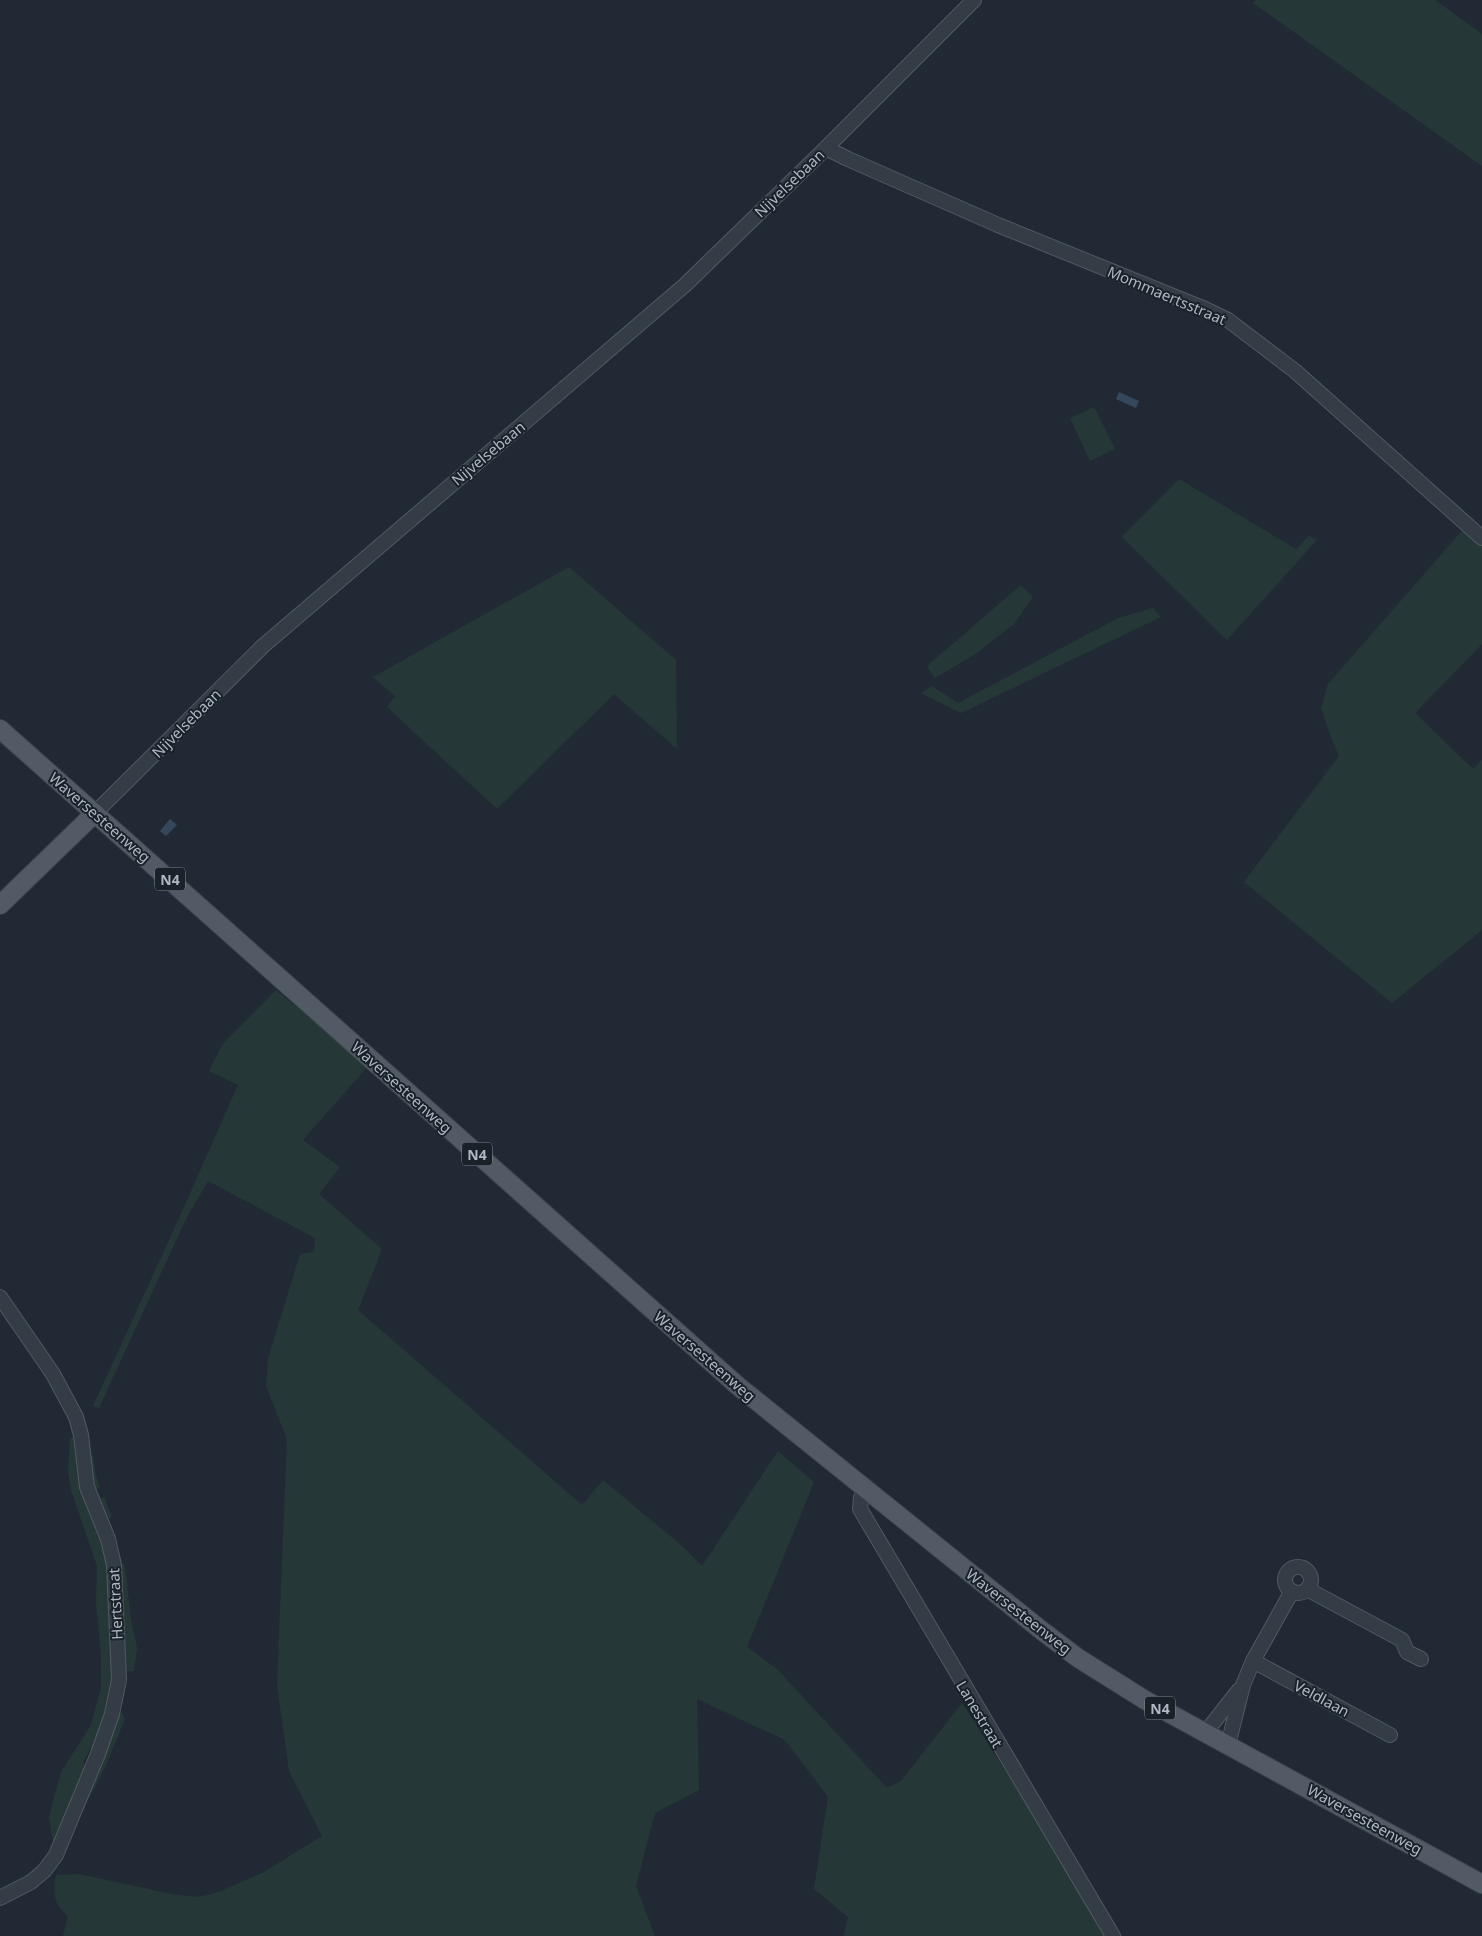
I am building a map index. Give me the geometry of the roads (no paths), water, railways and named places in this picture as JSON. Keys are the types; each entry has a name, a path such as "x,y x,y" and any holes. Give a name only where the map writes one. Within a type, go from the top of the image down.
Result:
{"main road":[{"name":"Waversesteenweg","path":"0,729 738,1386 1073,1654 1145,1700 1482,1884"},
{"name":"Nijvelsebaan","path":"0,905 94,813"}],"street":[{"name":"Nijvelsebaan","path":"94,813 263,646 685,285 974,0"},
{"name":"Mommaertsstraat","path":"826,148 998,225 1228,320 1295,371 1482,538"},
{"name":"Hertstraat","path":"0,1297 53,1374 76,1417 81,1434 87,1487 108,1539 114,1565 119,1680 112,1714 98,1754 56,1855 44,1871 31,1882 0,1898"},
{"name":"Lanestraat","path":"866,1490 861,1498 860,1509 1113,1936"},
{"path":"1298,1567 1306,1570 1310,1577 1307,1589 1300,1592 1292,1591 1286,1585 1285,1576 1290,1569 1298,1567"},
{"path":"1307,1589 1402,1640 1407,1652 1421,1659"},
{"path":"1228,1745 1243,1686 1254,1661 1292,1591"},
{"name":"Veldlaan","path":"1254,1661 1390,1734"},
{"path":"1205,1733 1243,1686"}],"water":[{"path":"1119,392 1139,401 1136,408 1116,399"},
{"path":"170,819 177,825 166,836 160,831"}]}
